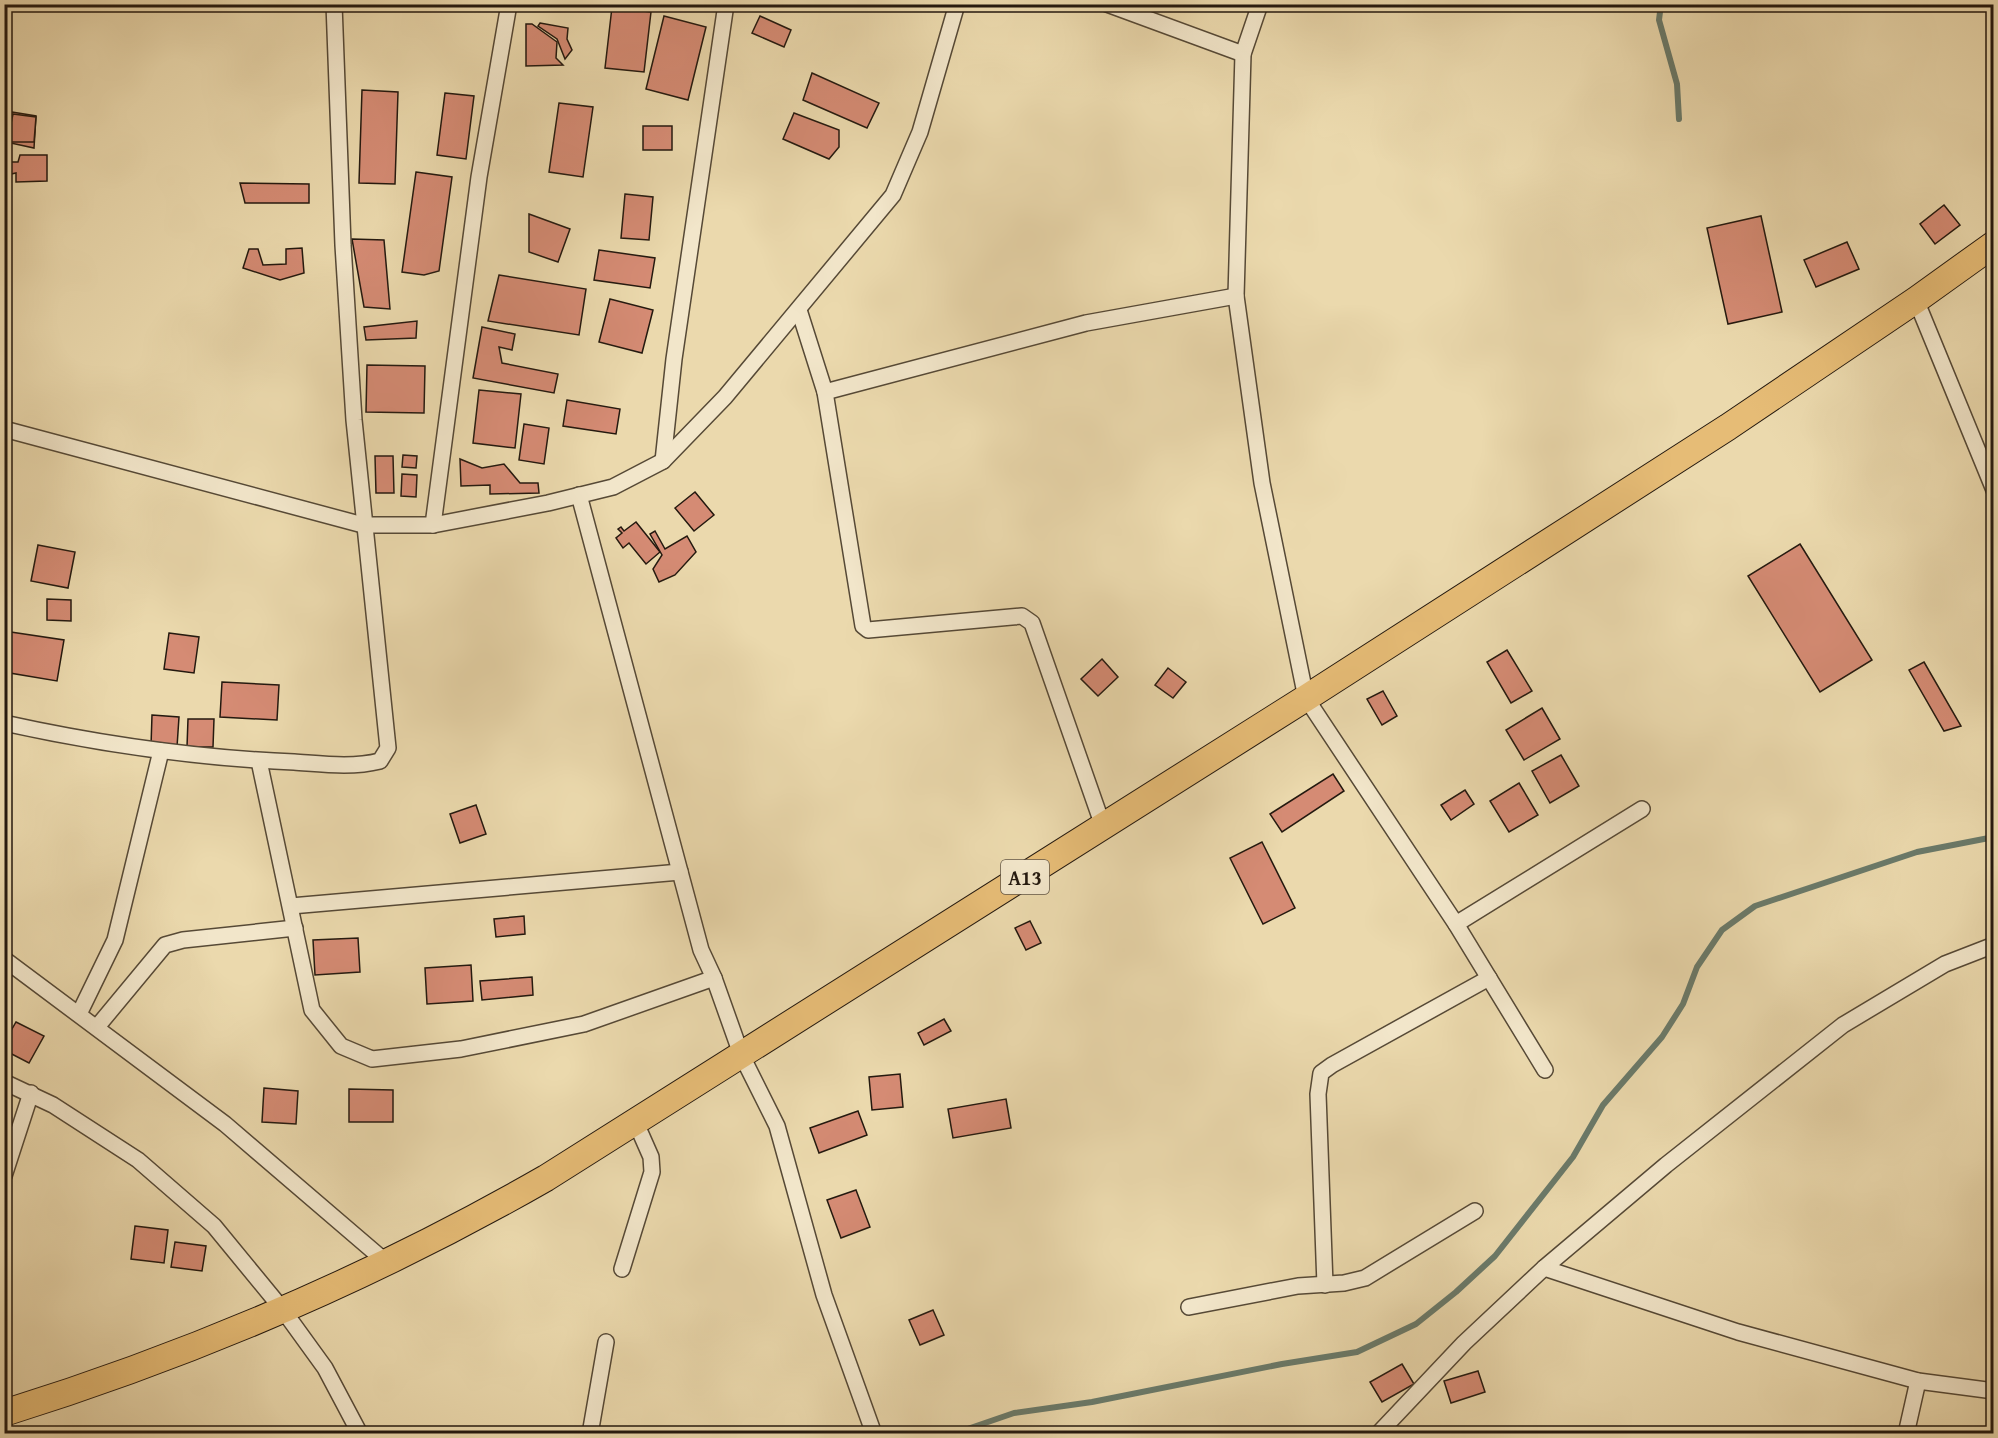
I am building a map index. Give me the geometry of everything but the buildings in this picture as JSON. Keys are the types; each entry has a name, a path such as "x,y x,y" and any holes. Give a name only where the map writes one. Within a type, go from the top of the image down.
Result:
{"highway":[{"name":"A13","path":"4,1413 92,1385 207,1342 283,1310 483,1214 636,1122 1728,428 1994,244"}],"street":[{"path":"4,723 66,737 160,751 259,761 363,765 380,761 388,748 375,606 363,525 343,245 334,4"},
{"path":"433,525 479,177 509,4"},
{"path":"663,461 674,359 726,4"},
{"path":"4,429 363,525 433,525 613,487 663,461 725,396 893,195 920,132 957,4"},
{"path":"1107,4 1243,54"},
{"path":"1260,4 1243,54 1236,296 1262,483 1306,698 1456,924 1545,1070"},
{"path":"825,392 1086,323 1236,296"},
{"path":"1916,300 1994,490"},
{"path":"799,310 825,392 862,626 868,630 1022,616 1032,623 1103,826"},
{"path":"579,495 701,950 714,978 741,1054 777,1126 824,1295 874,1434"},
{"path":"79,1014 115,940 160,751"},
{"path":"259,761 312,1010 341,1046 372,1059 461,1049 584,1024 714,978"},
{"path":"1456,924 1642,809"},
{"path":"291,906 680,872"},
{"path":"97,1027 165,945 183,940 295,928"},
{"path":"1378,1434 1464,1343 1544,1268 1666,1165 1843,1025 1945,964 1994,945"},
{"path":"4,959 225,1124 386,1262"},
{"path":"1325,1285 1318,1094 1321,1073 1489,978"},
{"path":"4,1082 53,1105 138,1160 205,1218 283,1310 325,1368 360,1434"},
{"path":"4,1176 31,1093"},
{"path":"622,1269 652,1172 651,1157 636,1122"},
{"path":"1189,1307 1298,1286 1325,1285 1365,1278 1475,1211"},
{"path":"1544,1268 1738,1332 1918,1381 1994,1391"},
{"path":"590,1434 606,1342"},
{"path":"1906,1434 1918,1381"}],"waterway":[{"path":"1661,4 1659,20 1677,84 1679,119"},
{"path":"953,1434 1014,1413 1092,1402 1282,1364 1357,1352 1416,1324 1456,1292 1495,1256 1573,1157 1603,1105 1662,1037 1683,1004 1697,967 1722,930 1755,906 1917,852 1994,837"}]}
